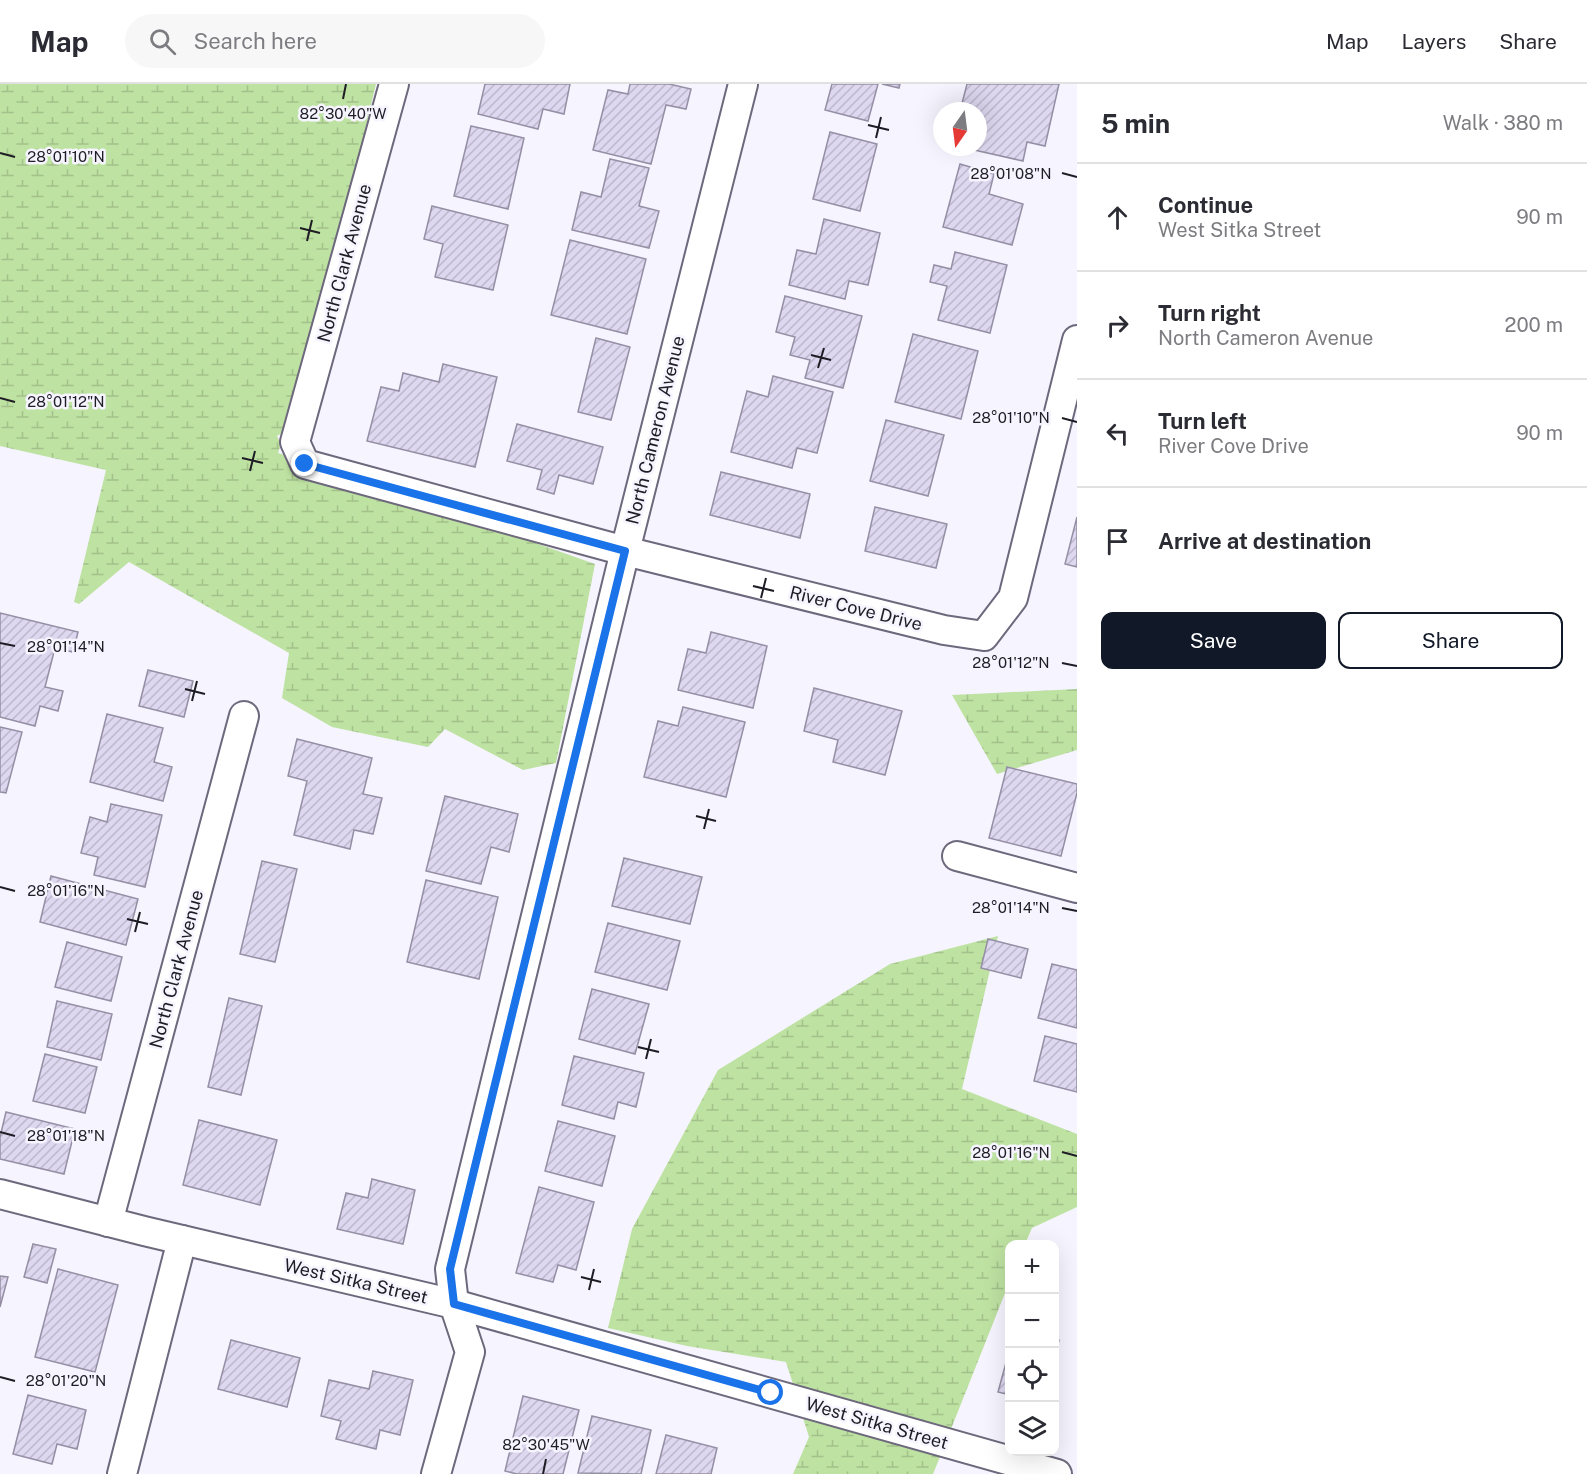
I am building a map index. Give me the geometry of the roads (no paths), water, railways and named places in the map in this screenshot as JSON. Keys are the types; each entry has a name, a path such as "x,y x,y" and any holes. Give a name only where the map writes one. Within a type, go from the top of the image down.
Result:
{"street":[{"name":"North Clark Avenue","path":"295,442 394,84"},
{"name":"North Cameron Avenue","path":"436,1474 470,1352 454,1304 450,1269 625,551 743,84"},
{"name":"River Cove Drive","path":"295,442 305,464 625,551 944,630 984,636 1013,598 1077,340"},
{"name":"North Clark Avenue","path":"108,1222 244,716"},
{"path":"957,856 1077,888"},
{"name":"West Sitka Street","path":"0,1194 182,1240 454,1304 1057,1474"},
{"path":"122,1474 182,1240"}]}
